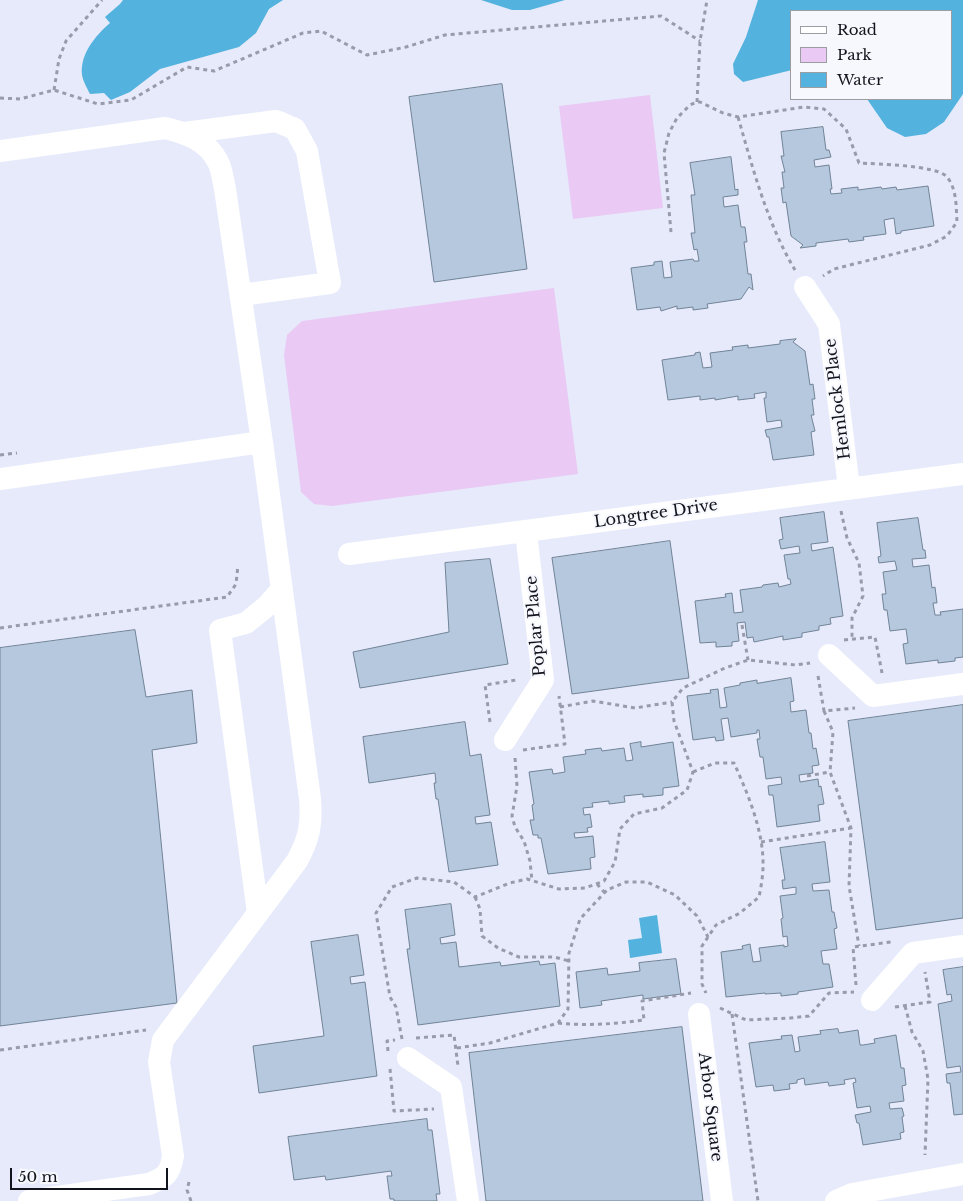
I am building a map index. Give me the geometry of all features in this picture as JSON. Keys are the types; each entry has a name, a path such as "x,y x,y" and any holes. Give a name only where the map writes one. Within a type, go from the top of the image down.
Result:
{"street":[{"path":"184,133 276,120 295,129 307,151 330,283 240,295"},
{"path":"0,151 165,128 184,133 208,147 219,162 225,189 262,442 310,799 311,822 306,844 297,861 163,1040 159,1062 173,1156 171,1167 164,1178 149,1184 29,1201"},
{"name":"Hemlock Place","path":"805,287 829,324 845,497"},
{"path":"0,479 262,442"},
{"name":"Longtree Drive","path":"349,554 526,532 845,497 963,474"},
{"name":"Poplar Place","path":"510,746 543,680 526,532"},
{"path":"258,913 220,630 246,623 267,606 282,589"},
{"path":"822,658 873,696 963,684"},
{"path":"865,996 912,953 963,946"},
{"name":"Arbor Square","path":"707,1006 722,1201"},
{"path":"405,1048 451,1087 468,1201"},
{"path":"836,1201 852,1194 963,1174"}],"path":[{"path":"54,90 59,59 66,41 102,0"},
{"path":"697,102 700,41 707,0"},
{"path":"0,98 20,99 54,90 98,104 131,100 187,67 214,71 303,33 321,31 367,55 445,36 661,16 700,41"},
{"path":"671,232 664,153 669,133 678,118 690,105 697,102 738,117 804,107 824,109 846,129 859,163 899,165 939,171 947,177 954,192 957,222 947,236 930,245 834,269 805,287 784,252 759,189 738,117"},
{"path":"845,497 846,538 860,563 863,596 852,618 852,639"},
{"path":"0,628 227,597 236,584 238,565"},
{"path":"742,625 748,660"},
{"path":"560,707 593,702 635,708 672,702 683,688 725,668 748,660 796,664 822,658"},
{"path":"475,897 510,883 527,879 560,889 584,888 604,881 614,862 620,829 634,814 662,808 687,790 693,772 674,721 672,702"},
{"path":"824,711 833,732 830,772 851,828 849,886 859,946"},
{"path":"510,746 517,786 512,816 515,827 524,841 530,861 532,881"},
{"path":"693,772 714,763 734,763 744,784 761,842 764,866 759,897 740,913 716,925 702,946 702,984 707,1006 732,1013 746,1020 790,1018 809,1016 829,994 865,996"},
{"path":"807,776 830,772"},
{"path":"761,842 851,828"},
{"path":"405,1048 396,1007 390,997 376,913 392,887 417,878 454,882 475,897 482,922 482,936 498,948 519,957 554,957 569,961"},
{"path":"558,1023 568,1009 570,952 580,919 605,893 626,882 647,882 675,895 697,916 708,936"},
{"path":"597,884 605,893"},
{"path":"457,1048 498,1040 558,1023 581,1025 644,1020 642,1001 705,991"},
{"path":"905,1006 912,1032 923,1051 928,1079 925,1155"},
{"path":"732,1013 758,1201"},
{"path":"0,1050 155,1029"}],"green space":[{"path":"650,95 663,208 573,219 559,106"},
{"path":"554,288 578,474 332,506 314,504 301,492 284,355 287,335 302,321"}],"water":[{"path":"123,0 283,0 269,9 256,33 239,47 160,69 130,92 111,100 104,93 90,94 82,75 82,67 83,60 90,46 110,23 105,17"},
{"path":"481,0 565,0 530,10 512,10"},
{"path":"758,0 963,0 963,94 944,122 926,134 905,137 887,128 868,100 953,100 953,10 790,10 790,70 743,82 734,74 733,64 746,37"},
{"path":"657,915 662,953 630,958 628,940 642,938 639,918"}],"building":[{"path":"502,84 527,269 434,282 409,97"},
{"path":"823,127 826,150 829,150 831,157 814,160 815,167 829,165 831,194 842,193 841,189 858,187 858,190 896,187 897,190 928,186 934,226 901,231 901,233 896,234 894,218 884,220 886,234 863,237 864,240 849,242 848,239 816,243 816,246 800,248 803,245 791,236 786,202 783,203 781,188 784,188 782,172 785,172 781,156 784,156 781,132"},
{"path":"731,157 735,190 738,189 738,195 723,197 724,207 738,205 741,227 745,227 747,242 744,242 748,274 751,274 753,290 749,287 741,299 707,304 708,308 693,310 693,307 677,309 677,306 661,311 660,307 637,310 631,268 654,265 654,262 662,261 664,278 672,277 670,262 693,259 694,261 699,261 697,249 694,250 691,233 695,233 691,195 695,195 690,163"},
{"path":"796,339 793,342 805,351 810,385 813,384 815,399 812,399 814,415 811,415 815,431 811,432 814,455 773,460 769,437 767,437 765,430 782,427 781,420 767,422 764,398 766,398 766,392 754,394 755,398 738,400 738,396 715,400 715,398 700,400 700,396 668,400 662,360 695,355 695,353 700,352 703,368 712,367 710,353 733,350 732,347 748,345 748,348 780,344 780,341"},
{"path":"824,512 828,542 811,544 812,551 833,547 843,616 830,618 831,624 819,626 819,630 802,633 802,637 783,640 783,636 754,642 753,637 747,638 745,622 737,623 739,641 732,642 732,646 716,647 716,642 700,643 695,601 726,597 725,594 732,593 734,613 743,612 740,590 778,583 779,587 791,584 790,579 788,579 784,555 800,553 799,546 781,549 779,540 783,539 780,518"},
{"path":"918,518 926,558 912,559 913,567 929,565 932,588 935,587 937,603 933,603 935,615 941,615 940,612 963,609 963,657 955,658 955,661 938,663 938,660 906,664 903,644 908,643 906,629 890,631 887,610 884,610 882,594 886,594 883,572 897,570 895,561 879,563 878,557 881,556 877,523"},
{"path":"670,541 689,678 572,694 552,558"},
{"path":"490,559 508,664 360,688 353,652 449,632 445,563"},
{"path":"135,630 146,697 192,690 197,743 152,750 177,1003 0,1026 0,648"},
{"path":"791,678 794,701 790,702 791,712 806,710 809,733 811,733 813,749 816,748 819,765 812,766 813,773 799,775 800,782 818,779 824,804 818,805 820,821 777,827 773,795 769,795 768,786 782,784 781,777 766,779 763,757 760,757 757,739 760,739 759,730 757,730 757,733 731,737 728,718 721,719 724,740 716,741 715,737 693,740 687,696 711,693 710,690 718,689 720,708 727,707 724,688 757,680 757,683"},
{"path":"963,705 963,918 876,930 848,721"},
{"path":"465,722 470,756 481,754 490,815 475,817 476,824 491,822 498,865 449,872 438,799 436,799 435,773 369,783 363,737"},
{"path":"641,742 641,747 673,742 679,786 663,788 663,795 643,797 643,794 624,796 625,802 609,804 609,801 592,803 593,807 583,808 584,815 590,814 592,827 587,828 588,832 574,833 575,838 593,836 595,857 590,858 591,869 548,874 541,838 538,838 538,835 533,835 530,820 534,820 532,805 534,804 529,772 552,769 553,774 565,772 563,757 586,754 585,750 601,748 602,751 624,748 626,761 633,760 630,744"},
{"path":"825,842 830,882 812,884 813,891 829,890 832,912 834,912 837,928 834,929 837,949 821,951 823,964 829,964 833,987 781,996 781,993 765,993 726,997 721,952 743,949 742,946 750,944 753,962 761,961 759,948 788,946 787,936 783,937 780,896 796,894 796,887 783,889 782,880 785,880 780,848"},
{"path":"451,904 455,935 440,938 441,944 456,942 459,967 500,962 501,966 539,961 540,965 555,963 560,1006 418,1025 407,949 410,949 405,910"},
{"path":"358,935 364,975 350,977 351,984 365,982 377,1076 259,1093 253,1046 324,1036 311,942"},
{"path":"676,959 681,994 643,999 643,995 601,1001 602,1005 580,1008 576,972 607,968 608,975 640,971 639,963"},
{"path":"963,967 963,1114 954,1115 950,1083 947,1083 946,1074 961,1072 960,1066 947,1068 938,1004 952,1001 951,994 947,995 943,970"},
{"path":"682,1027 703,1201 486,1201 469,1053"},
{"path":"838,1029 839,1033 858,1030 860,1045 875,1043 874,1039 896,1035 901,1068 904,1068 906,1085 902,1086 904,1101 889,1103 890,1109 902,1108 904,1132 900,1133 901,1139 863,1145 859,1123 857,1123 855,1115 871,1112 870,1106 857,1108 853,1083 856,1082 855,1078 844,1080 845,1084 829,1086 828,1082 805,1085 804,1078 797,1080 797,1083 789,1084 790,1089 774,1091 773,1085 756,1087 749,1043 782,1039 781,1036 792,1035 795,1052 800,1051 798,1037 821,1034 820,1031"},
{"path":"427,1119 428,1130 432,1130 440,1194 436,1194 437,1201 394,1201 394,1199 390,1199 387,1176 392,1176 391,1171 326,1180 325,1176 294,1180 288,1137"}]}
